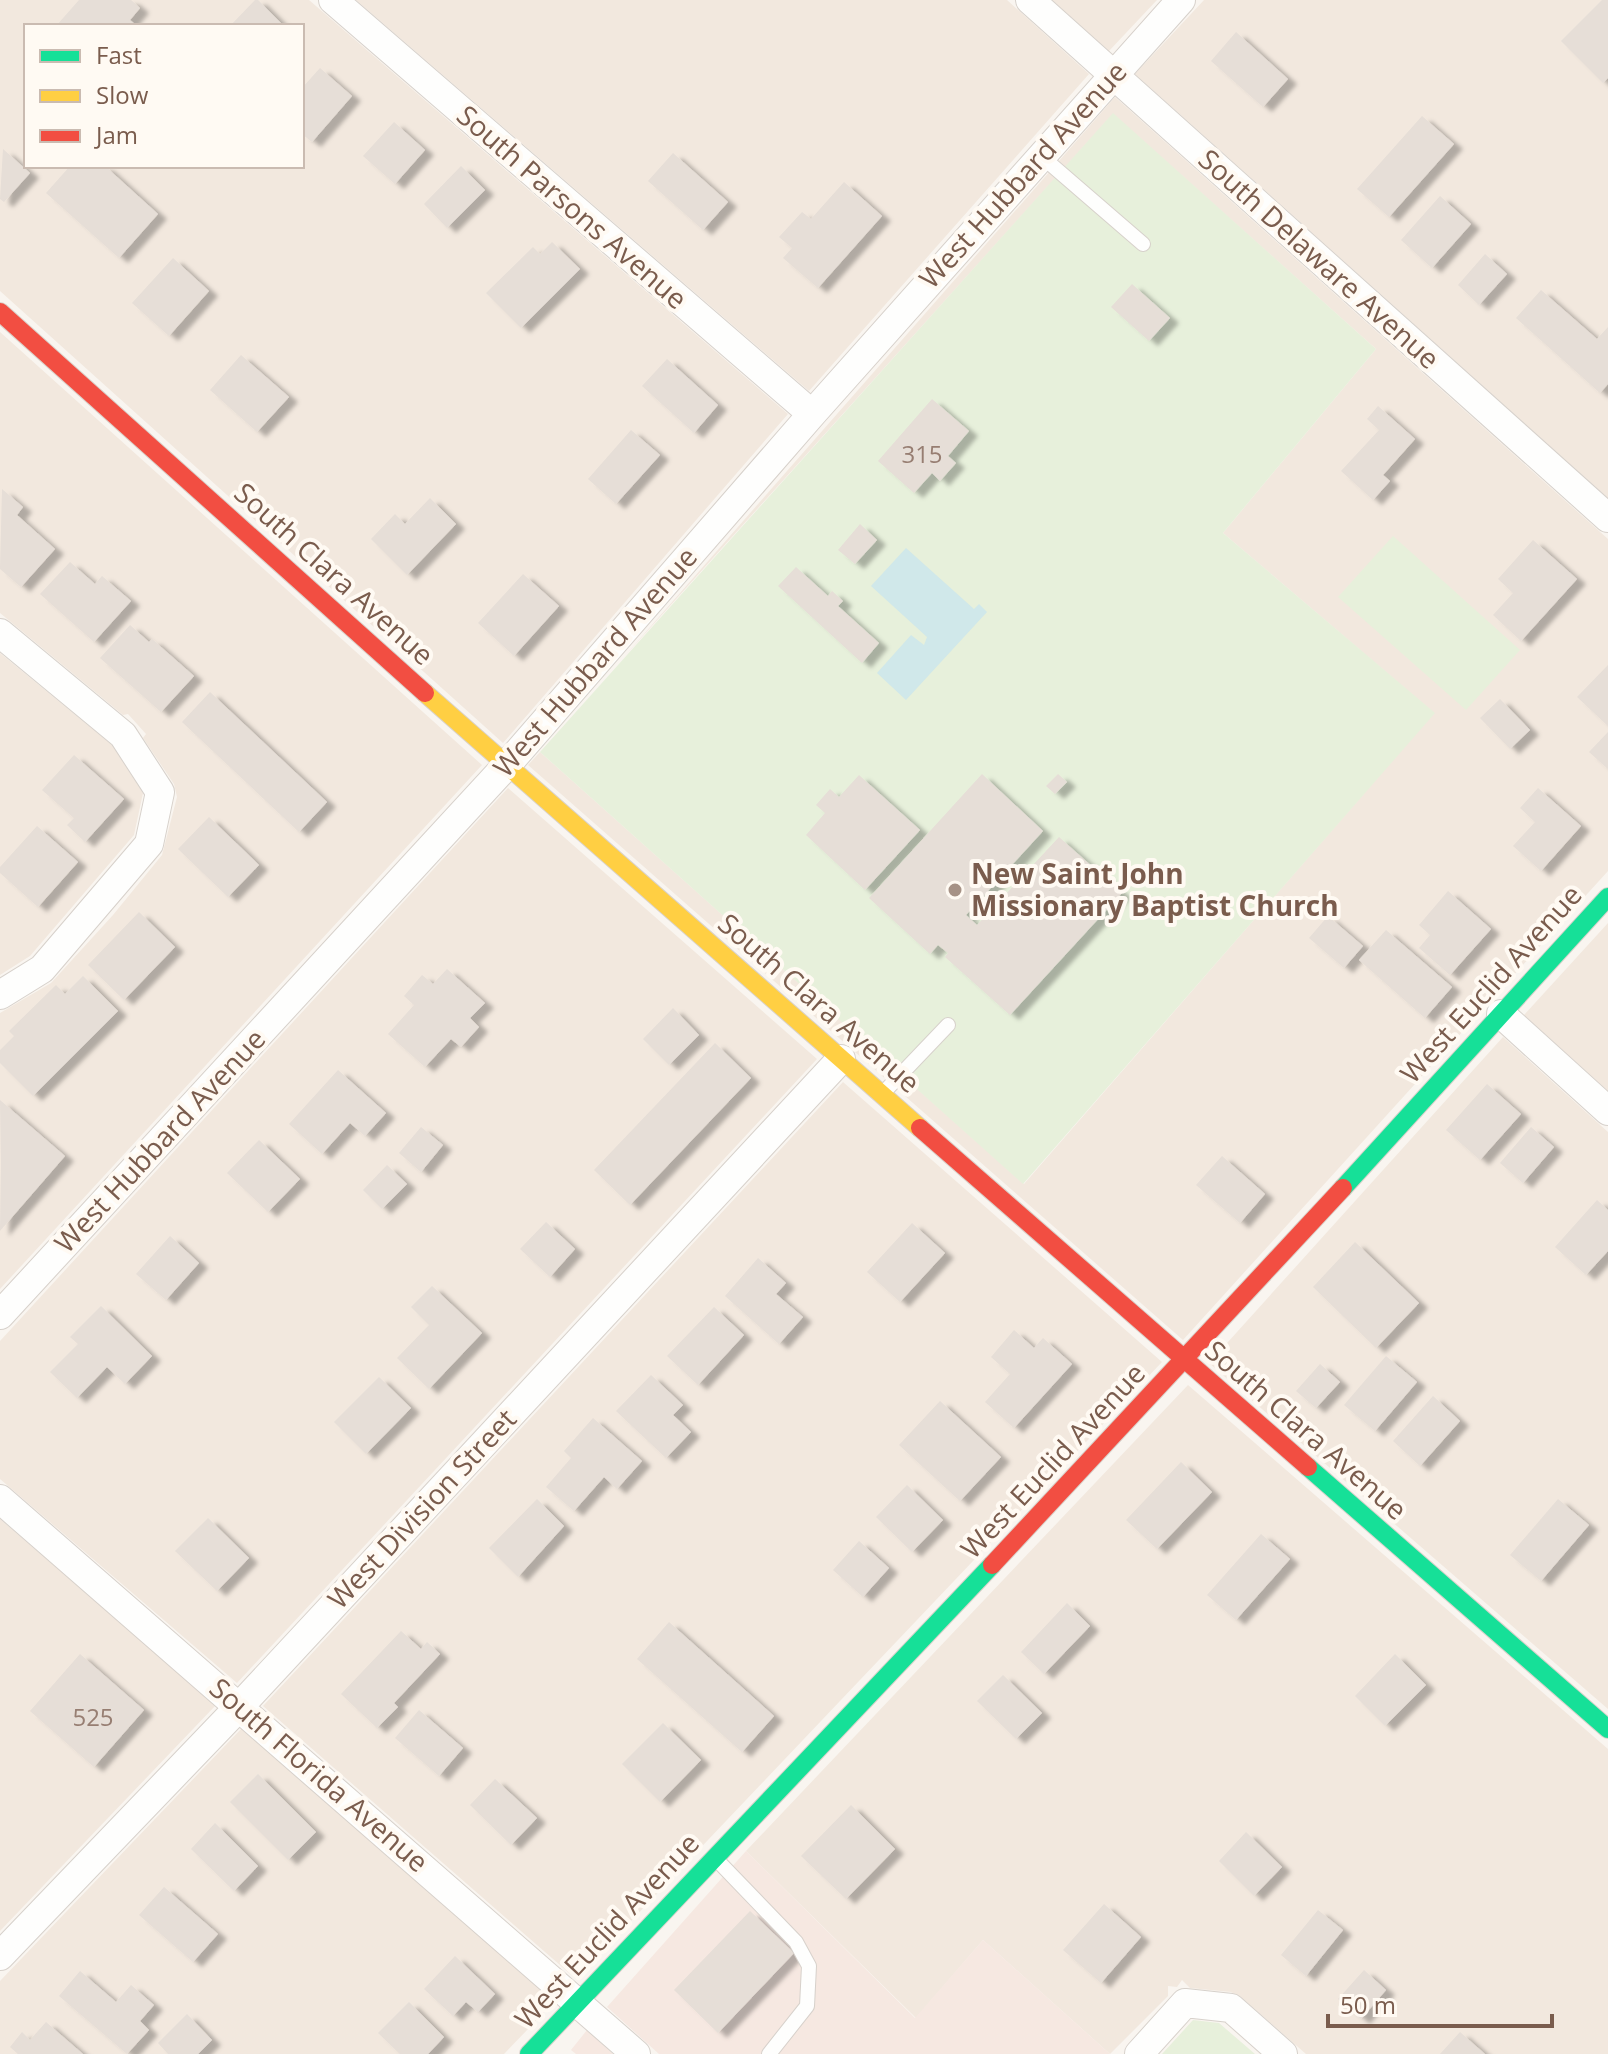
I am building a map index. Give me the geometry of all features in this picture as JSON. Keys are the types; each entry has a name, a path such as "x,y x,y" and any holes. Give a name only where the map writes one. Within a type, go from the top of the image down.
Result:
{"street":[{"name":"South Parsons Avenue","path":"333,0 812,414"},
{"name":"South Delaware Avenue","path":"1030,0 1608,518"},
{"name":"West Hubbard Avenue","path":"0,1315 506,766 1040,155 1181,0"},
{"name":"South Clara Avenue","path":"0,312 506,766 1608,1729"},
{"path":"0,633 123,735 160,792 149,844 42,969 0,995"},
{"name":"West Euclid Avenue","path":"529,2054 1185,1362 1608,897"},
{"path":"1501,1014 1608,1111"},
{"name":"West Division Street","path":"0,1956 240,1706 841,1059"},
{"name":"South Florida Avenue","path":"0,1499 636,2054"},
{"path":"1139,2054 1185,2003 1231,2008 1283,2054"}],"lane":[{"path":"1040,155 1143,244"},
{"path":"881,1095 948,1025"},
{"path":"715,1858 796,1942 809,1966 807,2006 769,2054"}],"shaded area":[{"path":"0,0 309,0 788,414 503,743 0,291"},
{"path":"356,0 1007,0 1089,74 809,391"},
{"path":"1052,0 1157,0 1109,51"},
{"path":"1204,0 1608,0 1608,498 1135,74"},
{"path":"1115,97 1608,539 1608,871 1183,1340 528,765 540,752 1024,1184 1434,713 1223,533 1376,349 1113,114 623,658"},
{"path":"0,332 482,765 0,1289 0,1013 51,983 113,915 162,855 177,797 174,784 143,738 146,734 128,714 123,715 0,613"},
{"path":"0,653 112,745 143,793 134,835 30,956 0,975"},
{"path":"508,788 817,1059 237,1683 0,1479 0,1341"},
{"path":"1608,923 1608,1091 1524,1015"},
{"path":"1503,1037 1608,1132 1608,1709 1209,1363"},
{"path":"843,1082 1162,1362 576,1979 263,1706"},
{"path":"1188,1385 1608,1749 1608,2054 1306,2054 1241,1997 1231,1992 1190,1988 1182,1980 1177,1987 1168,1986 1168,1996 1110,2054 983,1940 916,2018 746,1851"},
{"path":"0,1519 216,1705 0,1931"},
{"path":"242,1728 555,2001 504,2054 0,2054 0,1981"},
{"path":"746,1851 915,2018 983,1940 1110,2054 659,2054 607,2007"},
{"path":"587,2030 613,2054 576,2054 571,2050"}],"green space":[{"path":"1113,113 1376,349 1223,533 1435,713 1023,1184 540,752"},
{"path":"1393,536 1520,650 1466,710 1338,597"},
{"path":"1193,2020 1219,2023 1255,2054 1162,2054"}],"water":[{"path":"906,548 974,609 979,604 987,612 906,700 877,673 911,635 924,645 927,637 871,586"}],"building":[{"path":"79,0 131,0 140,8 130,20 135,24 58,24"},
{"path":"258,0 282,24 232,24"},
{"path":"1602,0 1608,0 1608,78 1603,83 1561,41"},
{"path":"1236,32 1288,79 1263,107 1211,61"},
{"path":"320,68 352,96 312,142 304,136 304,86"},
{"path":"1422,116 1454,144 1389,217 1357,189"},
{"path":"394,122 425,150 395,184 363,156"},
{"path":"3,149 30,173 4,202 0,199"},
{"path":"673,153 728,202 703,230 648,181"},
{"path":"461,166 485,190 447,228 424,204"},
{"path":"68,168 107,168 158,214 119,258 46,193"},
{"path":"844,182 882,216 818,288 783,258 792,248 779,237 802,212 811,219"},
{"path":"1440,196 1471,224 1432,268 1401,240"},
{"path":"552,242 580,269 521,328 486,293 533,247 540,254"},
{"path":"1485,254 1507,274 1479,305 1458,285"},
{"path":"173,258 209,291 169,336 132,303"},
{"path":"1132,284 1170,318 1149,341 1111,307"},
{"path":"1541,290 1597,339 1608,327 1608,384 1600,393 1516,318"},
{"path":"241,355 289,397 257,432 210,390"},
{"path":"667,359 718,405 694,433 642,386"},
{"path":"932,399 969,431 948,456 956,463 940,481 932,473 914,493 878,461"},
{"path":"1378,406 1415,439 1383,475 1390,481 1373,500 1341,471 1379,430 1367,419"},
{"path":"631,430 660,455 616,504 588,479"},
{"path":"2,489 23,507 17,515 55,549 21,587 0,569"},
{"path":"430,498 456,524 407,575 371,539 395,514 405,524"},
{"path":"860,524 877,540 855,564 838,550"},
{"path":"1533,540 1577,579 1521,641 1493,615 1513,593 1498,579"},
{"path":"70,562 95,584 102,576 131,601 94,642 40,594"},
{"path":"796,567 828,596 832,591 843,601 838,606 879,643 862,663 778,586"},
{"path":"523,574 559,606 514,656 478,623"},
{"path":"130,625 149,642 152,639 194,676 161,712 100,658"},
{"path":"1608,665 1608,726 1577,697"},
{"path":"210,692 327,802 299,832 182,722"},
{"path":"1500,699 1530,730 1510,749 1480,718"},
{"path":"1608,732 1608,769 1589,752"},
{"path":"74,755 124,799 85,842 67,825 74,818 42,790"},
{"path":"982,774 1043,831 966,915 977,925 1059,837 1122,893 1010,1015 945,957 948,953 938,945 930,954 869,898"},
{"path":"1058,774 1067,782 1055,794 1046,786"},
{"path":"859,775 920,830 865,890 806,835 825,813 816,805 830,789 839,797"},
{"path":"1538,788 1581,826 1541,871 1513,846 1535,822 1520,808"},
{"path":"209,817 259,865 228,897 178,849"},
{"path":"37,826 78,862 38,907 0,873 0,867"},
{"path":"1448,891 1491,929 1450,975 1419,948 1430,935 1419,925"},
{"path":"139,912 175,947 124,1000 88,965"},
{"path":"1328,916 1363,946 1344,968 1309,938"},
{"path":"1386,930 1452,987 1425,1018 1359,960"},
{"path":"447,969 485,1003 470,1018 479,1027 461,1047 451,1039 425,1067 388,1034 414,1005 404,996 422,975 433,984"},
{"path":"83,976 118,1011 33,1096 0,1063 0,1050 14,1036 9,1031 56,985 65,994"},
{"path":"673,1008 699,1035 669,1065 643,1039"},
{"path":"715,1043 751,1078 630,1205 594,1170"},
{"path":"338,1070 386,1113 365,1136 350,1123 322,1154 289,1124"},
{"path":"1487,1084 1521,1114 1480,1160 1446,1130"},
{"path":"0,1100 65,1156 0,1231 1,1164"},
{"path":"421,1127 443,1145 421,1172 399,1153"},
{"path":"1531,1127 1554,1147 1523,1183 1500,1163"},
{"path":"259,1140 300,1179 268,1212 227,1173"},
{"path":"1222,1156 1265,1194 1240,1223 1196,1185"},
{"path":"387,1165 407,1184 382,1209 363,1190"},
{"path":"1597,1200 1608,1210 1608,1251 1586,1275 1555,1247"},
{"path":"546,1222 575,1249 550,1277 520,1249"},
{"path":"912,1223 945,1253 900,1302 867,1272"},
{"path":"170,1236 199,1263 166,1300 136,1274"},
{"path":"1355,1242 1419,1303 1376,1348 1313,1287"},
{"path":"758,1258 786,1283 776,1294 803,1317 779,1344 725,1296"},
{"path":"432,1286 482,1333 429,1389 397,1358 429,1325 411,1307"},
{"path":"101,1306 152,1356 125,1384 107,1367 77,1398 50,1372 78,1344 70,1337"},
{"path":"714,1307 744,1335 698,1385 667,1356"},
{"path":"1014,1330 1034,1348 1043,1338 1072,1364 1014,1428 985,1402 1010,1374 991,1357"},
{"path":"1386,1356 1417,1382 1375,1431 1344,1405"},
{"path":"1320,1364 1340,1382 1316,1408 1296,1391"},
{"path":"651,1375 683,1405 673,1415 691,1432 666,1458 616,1411"},
{"path":"379,1377 411,1408 366,1454 334,1422"},
{"path":"1433,1396 1460,1421 1420,1466 1393,1441"},
{"path":"940,1401 1001,1457 960,1501 899,1445"},
{"path":"593,1418 642,1461 617,1489 604,1477 574,1511 546,1487 571,1458 564,1451"},
{"path":"1181,1462 1212,1492 1157,1549 1126,1520"},
{"path":"907,1485 943,1520 912,1552 876,1517"},
{"path":"537,1499 564,1526 518,1577 489,1548"},
{"path":"1558,1499 1589,1525 1541,1581 1510,1555"},
{"path":"208,1518 249,1558 217,1591 175,1551"},
{"path":"1261,1534 1290,1559 1236,1620 1207,1595"},
{"path":"859,1541 889,1568 863,1597 833,1570"},
{"path":"1067,1603 1090,1626 1044,1674 1021,1652"},
{"path":"669,1622 774,1716 742,1752 637,1659"},
{"path":"401,1631 421,1649 427,1642 440,1654 394,1703 398,1707 377,1728 341,1694"},
{"path":"80,1654 144,1710 94,1767 30,1711"},
{"path":"1395,1654 1426,1685 1385,1726 1355,1696"},
{"path":"1003,1675 1042,1713 1016,1739 977,1701"},
{"path":"419,1710 463,1748 439,1776 395,1738"},
{"path":"663,1723 701,1760 660,1802 622,1764"},
{"path":"258,1774 316,1832 288,1860 230,1802"},
{"path":"495,1779 537,1818 511,1845 470,1805"},
{"path":"851,1805 895,1849 846,1899 801,1856"},
{"path":"215,1823 258,1866 234,1891 191,1849"},
{"path":"1246,1832 1282,1867 1254,1896 1219,1861"},
{"path":"164,1887 218,1934 193,1962 139,1915"},
{"path":"1104,1904 1141,1937 1101,1983 1063,1950"},
{"path":"1318,1910 1343,1930 1306,1976 1281,1955"},
{"path":"750,1911 794,1953 718,2033 674,1990"},
{"path":"455,1956 495,1994 478,2012 466,2002 453,2016 424,1989"},
{"path":"1364,1970 1386,1990 1361,2019 1338,1999"},
{"path":"80,1971 116,2002 131,1985 154,2005 140,2021 149,2030 127,2054 59,1996"},
{"path":"409,2002 444,2037 428,2054 400,2054 378,2033"},
{"path":"187,2014 212,2040 198,2054 168,2054 158,2043"},
{"path":"46,2022 83,2054 18,2054 10,2047 22,2032 30,2040"},
{"path":"1460,2032 1485,2054 1440,2054"}],"traffic: fast":[{"path":"1343,1188 1608,897"},
{"path":"1308,1467 1608,1729"},
{"path":"529,2054 992,1565"}],"traffic: slow":[{"path":"425,693 920,1128"}],"traffic: jam":[{"path":"0,312 425,693"},
{"path":"920,1128 1308,1467"},
{"path":"992,1565 1343,1188"}],"place":[{"name":"New Saint John Missionary Baptist Church","path":"955,890"}]}
